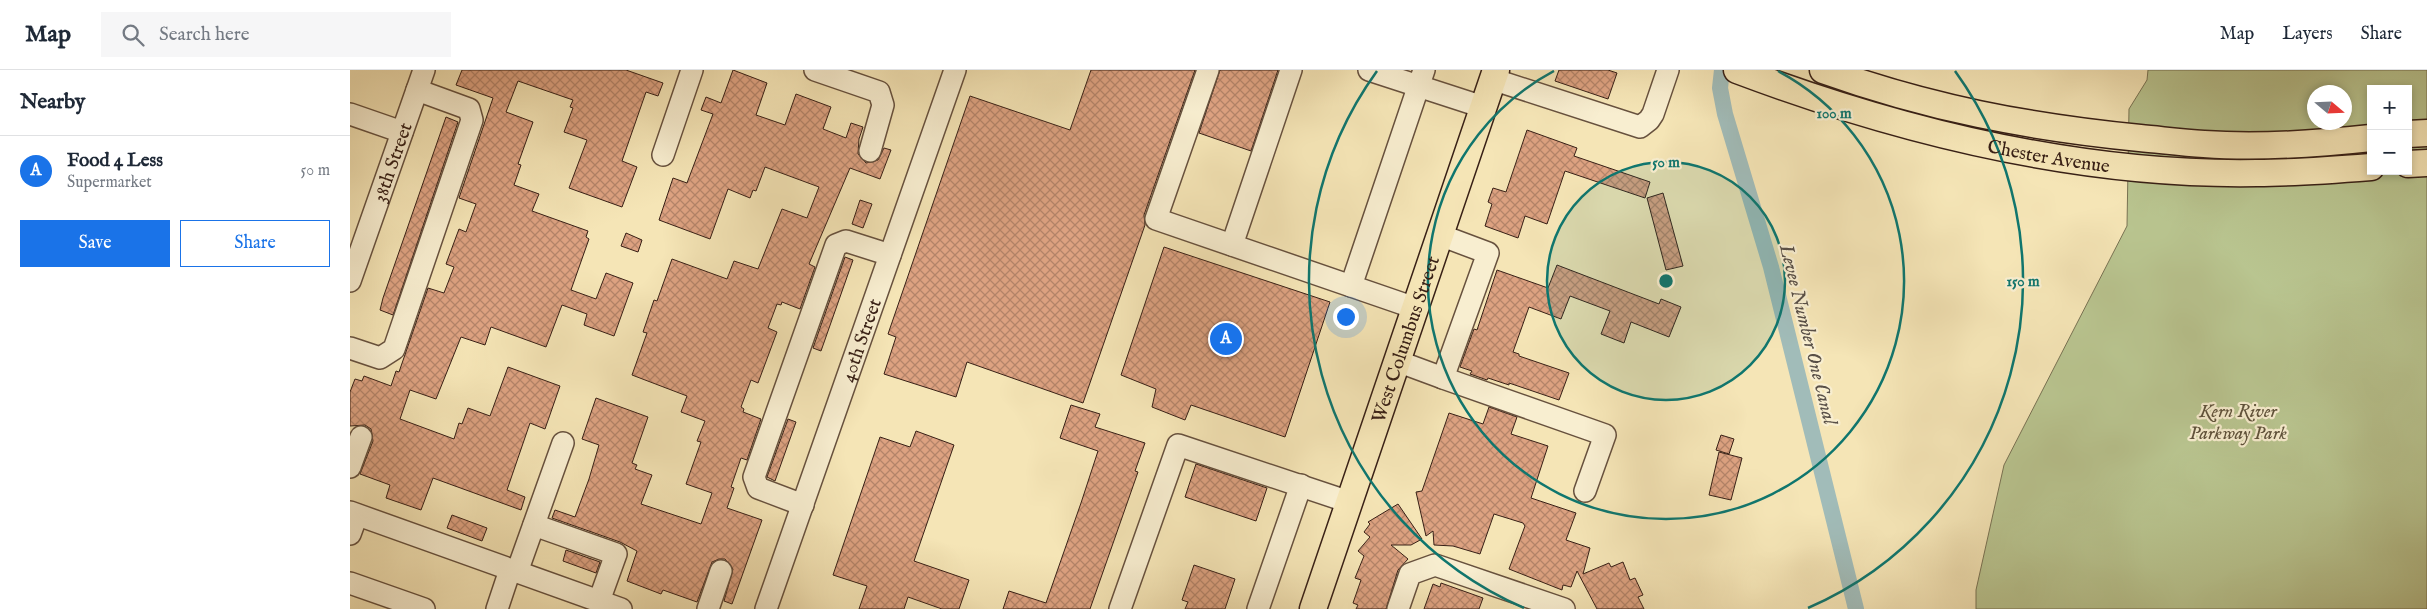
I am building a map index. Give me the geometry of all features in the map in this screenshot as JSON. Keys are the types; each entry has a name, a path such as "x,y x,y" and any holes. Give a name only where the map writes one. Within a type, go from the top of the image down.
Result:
{"main road":[{"name":"Chester Avenue","path":"1822,70 1877,89 1945,107 2067,131 2204,144 2248,146 2337,142 2367,138"},
{"name":"Chester Avenue","path":"1744,73 1869,116 1994,146 2063,158 2143,167 2221,172 2257,173 2367,167"},
{"name":"West Columbus Street","path":"1313,609 1494,75"},
{"path":"2412,134 2427,133"},
{"path":"2412,164 2427,163"}],"street":[{"name":"38th Street","path":"350,281 424,70"},
{"path":"663,155 692,70"},
{"path":"815,70 870,79 879,92 883,105 870,151"},
{"name":"40th Street","path":"766,609 955,70"},
{"path":"1208,70 1156,219 1415,308"},
{"path":"1232,245 1291,70"},
{"path":"1369,70 1421,78 1483,107"},
{"path":"1494,75 1640,127 1653,114 1668,70"},
{"path":"1351,286 1421,78"},
{"path":"350,348 380,358 394,349 472,120 469,109 416,90"},
{"path":"350,114 402,132"},
{"path":"1440,235 1488,253 1443,378"},
{"path":"802,504 758,488 754,476 836,245 846,241 890,255"},
{"path":"1397,361 1605,435 1585,490"},
{"path":"350,467 361,437"},
{"path":"497,609 517,572 563,443"},
{"path":"1120,609 1178,445 1349,502"},
{"path":"1258,609 1301,486"},
{"path":"350,534 354,513 621,609"},
{"path":"534,525 616,554 599,601"},
{"path":"1398,609 1410,574 1435,565 1564,609"},
{"path":"708,609 721,571"},
{"path":"511,609 517,572"},
{"path":"350,583 385,603 424,609"}],"green space":[{"name":"Kern River Parkway Park","path":"2148,70 2427,70 2427,609 1976,609 1976,590 2004,465 2127,226 2129,109 2147,80"}],"building":[{"path":"462,70 626,70 663,83 658,96 646,92 622,161 637,167 622,207 569,188 587,140 564,132 573,108 570,107 573,100 518,81 506,112 533,122 518,164 521,165 514,185 539,194 532,211 588,231 586,237 589,239 571,290 596,299 606,273 633,283 614,336 584,325 587,314 562,305 546,347 491,327 485,345 461,337 436,399 410,390 400,419 454,439 459,423 462,424 468,408 490,416 508,367 560,386 545,429 530,423 507,490 525,497 521,510 433,478 421,510 386,498 390,485 360,474 373,441 371,429 365,425 350,426 350,392 355,379 362,381 364,376 391,386 396,371 399,372 428,288 444,293 454,267 446,264 459,229 466,232 476,204 459,198 493,98 456,85"},
{"path":"733,70 767,83 756,115 785,125 796,94 831,107 823,129 846,138 851,123 863,127 859,139 858,154 866,163 878,160 884,148 891,150 880,179 850,168 809,264 815,267 800,309 782,302 781,305 777,304 768,328 777,332 758,383 751,380 741,407 744,409 743,412 761,419 747,460 741,458 731,487 734,488 727,508 762,520 732,604 724,601 733,569 725,559 712,562 697,602 663,590 661,594 627,581 637,551 620,542 552,518 555,510 575,517 589,479 599,445 582,439 596,398 648,417 632,463 637,465 635,469 652,475 641,504 701,524 712,493 686,484 701,442 697,441 705,421 681,412 687,396 632,375 647,333 643,332 654,300 657,301 672,259 727,279 734,261 758,269 782,209 807,218 819,187 765,167 756,191 753,190 750,198 728,189 710,239 659,220 673,178 687,183 713,114 701,110 706,97 721,103"},
{"path":"1091,70 1195,70 1144,215 1145,225 1083,403 967,362 956,397 884,374 896,337 888,334 970,96 1070,130"},
{"path":"1220,70 1278,70 1251,151 1199,133"},
{"path":"1559,70 1608,70 1617,73 1608,99 1555,81"},
{"path":"446,117 458,122 393,315 380,310 383,298"},
{"path":"1527,130 1577,148 1574,156 1650,182 1645,198 1565,171 1547,224 1525,216 1518,238 1485,226 1492,204 1488,202 1493,188 1506,192"},
{"path":"1663,193 1683,266 1666,270 1647,198"},
{"path":"860,200 872,204 863,228 852,224"},
{"path":"626,233 642,240 638,252 621,246"},
{"path":"1164,247 1330,302 1285,437 1191,405 1185,420 1152,407 1156,389 1121,375"},
{"path":"845,257 853,260 821,351 813,348"},
{"path":"1557,265 1659,304 1661,299 1681,307 1669,337 1631,322 1624,343 1601,334 1610,311 1570,296 1561,319 1529,307 1513,352 1519,354 1519,356 1569,373 1559,400 1509,383 1509,385 1488,378 1487,380 1470,374 1472,371 1460,367 1474,329 1477,330 1497,270 1548,288"},
{"path":"1071,405 1100,414 1095,427 1145,443 1135,471 1138,472 1090,609 1003,609 1009,591 1046,603 1081,503 1098,451 1060,438"},
{"path":"1489,407 1517,417 1511,434 1548,446 1531,498 1576,513 1566,540 1590,548 1583,574 1609,563 1611,567 1623,562 1630,580 1635,578 1643,595 1638,597 1644,609 1597,609 1577,571 1571,587 1563,585 1562,590 1509,569 1525,526 1523,523 1494,514 1480,554 1453,546 1434,545 1433,531 1426,536 1416,492 1422,491 1449,413 1483,424"},
{"path":"788,419 796,422 775,481 767,477"},
{"path":"916,431 954,445 914,561 969,580 959,609 942,609 908,597 904,609 859,609 867,586 833,575 880,437 910,447"},
{"path":"1721,435 1734,439 1729,454 1716,450"},
{"path":"1719,452 1742,458 1731,500 1709,495"},
{"path":"1196,464 1267,488 1256,521 1185,497"},
{"path":"1398,504 1422,539 1411,545 1391,545 1408,559 1398,570 1386,609 1356,609 1358,605 1353,603 1361,580 1355,578 1364,556 1358,551 1370,537 1364,532 1370,524 1368,522"},
{"path":"452,515 487,528 482,541 447,528"},
{"path":"566,550 600,562 596,573 563,561"},
{"path":"1194,565 1235,579 1225,609 1185,609 1188,602 1182,600"},
{"path":"1441,583 1483,598 1479,609 1424,609 1433,584 1440,587"}],"waterway":[{"name":"Levee Number One Canal","path":"1722,70 1720,88 1725,114 1771,267 1856,609"}],"place":[{"name":"Food 4 Less","path":"1226,339"}]}
